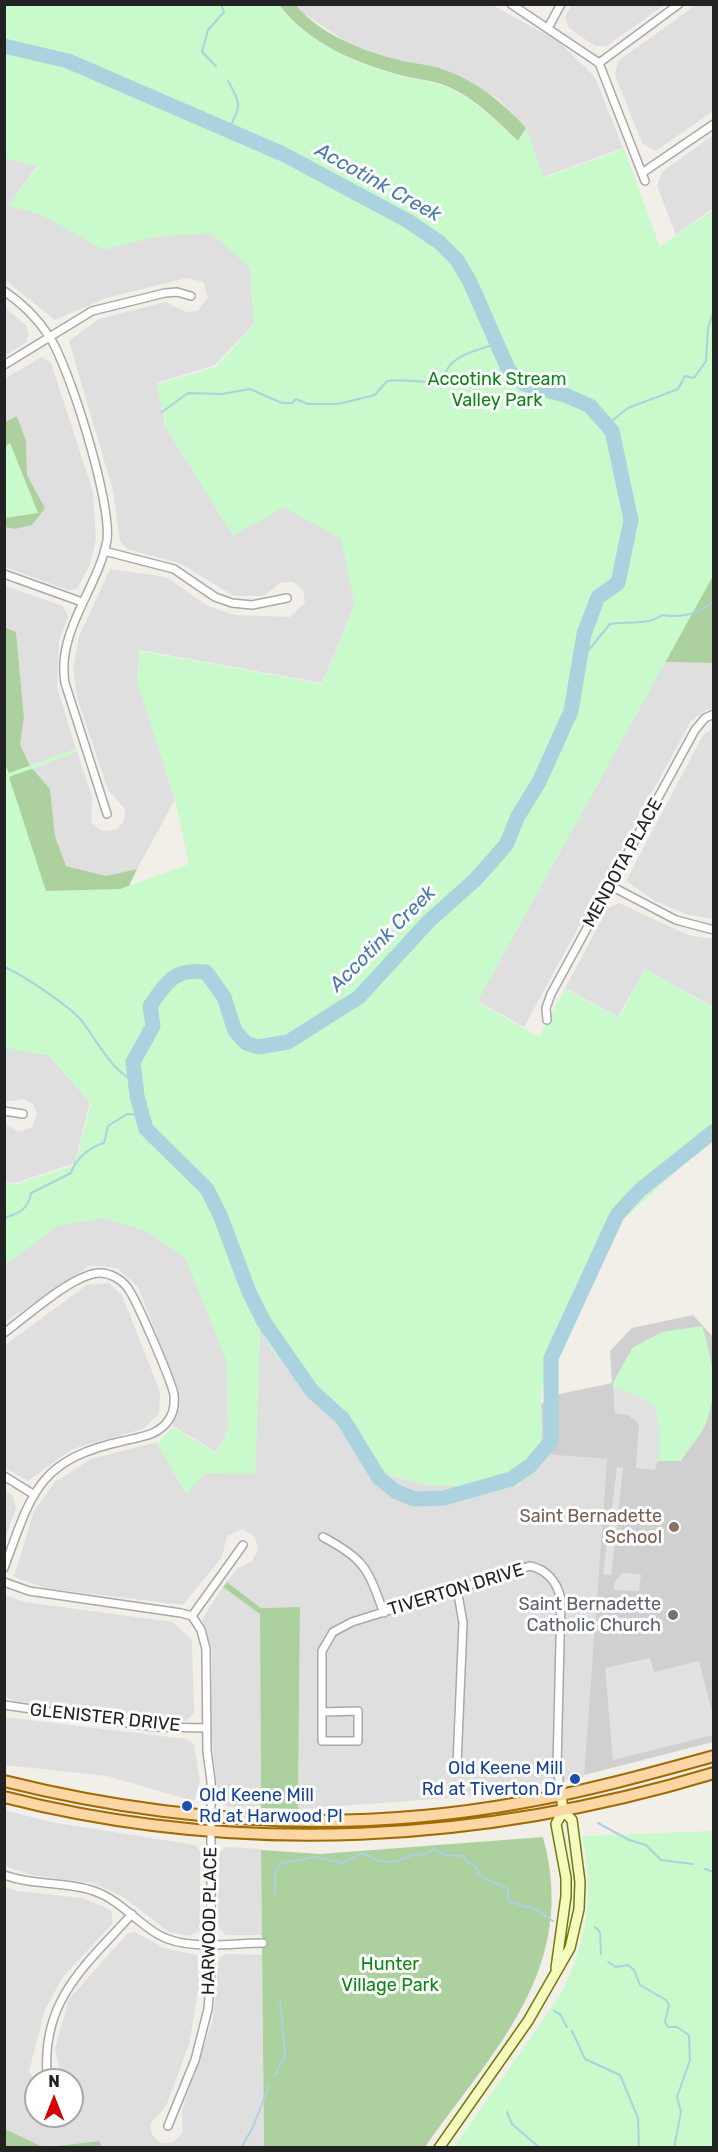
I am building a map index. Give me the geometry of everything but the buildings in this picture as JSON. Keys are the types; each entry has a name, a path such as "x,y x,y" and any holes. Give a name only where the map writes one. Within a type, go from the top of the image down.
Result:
{"main road":[{"path":"4,1781 90,1799 212,1817 282,1821 347,1821 428,1816 561,1794 714,1756"},
{"path":"4,1797 80,1814 211,1832 299,1836 398,1833 455,1828 563,1811 714,1773"}],"street":[{"path":"511,4 599,63 645,181"},
{"path":"548,28 561,4"},
{"path":"599,63 679,4"},
{"path":"642,173 714,124"},
{"path":"4,291 27,310 50,337 68,377 105,499 108,525 104,551 82,602 66,650 64,676 107,814"},
{"path":"4,366 98,309 165,292 177,292 191,296"},
{"path":"104,551 174,569 215,597 232,603 252,605 287,598"},
{"path":"4,574 82,602"},
{"name":"MENDOTA PLACE","path":"547,1020 546,1008 551,994 695,730 705,718 714,714"},
{"path":"611,886 676,920 714,930"},
{"path":"4,1110 23,1114"},
{"path":"4,1333 76,1281 96,1273 110,1274 121,1281 132,1295 174,1394 173,1411 159,1430 76,1455 47,1478 33,1494 4,1568"},
{"path":"4,1476 33,1494"},
{"path":"323,1537 362,1562 371,1577 384,1613"},
{"path":"4,1582 29,1591 181,1612 192,1616 243,1545"},
{"name":"TIVERTON DRIVE","path":"322,1712 358,1711 358,1741 322,1741 322,1712 322,1651 327,1641 341,1626 457,1587 530,1566 538,1568 555,1582 561,1599 556,1767 561,1794"},
{"path":"457,1587 463,1623 457,1765"},
{"name":"HARWOOD PLACE","path":"168,2126 195,2060 205,2026 212,1973 212,1817 206,1728 204,1639 192,1616"},
{"name":"GLENISTER DRIVE","path":"4,1704 156,1727 206,1728"},
{"path":"555,1970 566,1896 566,1878 556,1824 563,1811 561,1794"},
{"path":"439,2148 528,2021 555,1970 570,1948 579,1909 580,1882 572,1820 563,1811"},
{"path":"4,1875 40,1884 84,1888 110,1898 156,1934 169,1940 184,1943 263,1943"},
{"path":"47,2068 48,2032 60,1998 75,1977 132,1914"}],"shaded area":[{"path":"296,5 492,5 558,41 595,77 623,148 543,177 526,128 499,99 443,69 396,59 350,44 304,14"},
{"path":"572,5 664,5 607,46 595,46 569,28 565,16"},
{"path":"696,5 713,5 713,111 656,151 642,143 615,75 618,61"},
{"path":"713,135 713,208 676,235 657,186 662,172"},
{"path":"4,157 38,165 9,205 154,236 211,232 250,267 254,324 215,365 157,383 165,426 233,534 283,506 341,538 355,604 322,683 140,650 137,680 175,800 137,869 106,876 66,866 55,836 50,789 32,769 77,751 92,796 91,822 102,831 115,830 124,821 125,809 108,790 77,697 73,670 79,636 110,569 166,577 208,606 234,615 290,617 305,603 303,590 293,582 280,583 264,596 234,596 179,563 127,549 120,541 113,491 69,341 99,319 165,302 186,312 197,311 208,298 203,282 187,278 106,298 55,320 5,280"},
{"path":"5,307 26,326 29,335 25,343 5,356"},
{"path":"42,357 51,363 93,492 96,539 90,565 77,589 68,590 5,567 5,527 16,529 45,508 27,475 26,441 17,416 5,422 4,379"},
{"path":"5,586 63,606 68,617 59,641 57,687 76,749 30,766 20,744 24,718 16,632 5,627"},
{"path":"665,662 713,663 713,708 706,710 691,721 524,1027 477,1001"},
{"path":"713,728 713,919 688,915 655,901 626,881 703,735"},
{"path":"619,903 688,935 713,939 713,1007 645,969 618,1017 565,988 608,908"},
{"path":"5,1048 49,1056 90,1102 75,1163 15,1183 5,1181 5,1124 19,1132 32,1127 37,1115 34,1105 24,1099 5,1102"},
{"path":"103,1217 146,1230 186,1258 227,1361 228,1430 216,1452 173,1426 178,1389 138,1287 117,1268 91,1265 5,1322 5,1263 58,1225"},
{"path":"109,1283 122,1295 160,1392 159,1414 143,1429 72,1449 28,1481 5,1468 5,1345 87,1285"},
{"path":"693,1315 713,1337 713,1742 584,1775 607,1459 541,1454 538,1407 550,1396 612,1383 610,1351 632,1328"},
{"path":"260,1328 276,1356 541,1454 607,1459 584,1777 464,1797 298,1809 300,1607 261,1608 227,1582 237,1569 252,1561 258,1550 255,1537 243,1529 227,1536 222,1557 183,1605 45,1588 14,1577 34,1511 55,1482 91,1459 157,1442 186,1493 205,1472 255,1473"},
{"path":"613,1387 638,1395 655,1407 659,1426 658,1461 655,1470 636,1468 639,1424 628,1415 615,1413"},
{"path":"617,1467 623,1468 611,1575 603,1574"},
{"path":"5,1490 13,1496 16,1508 5,1539"},
{"path":"622,1573 641,1574 639,1591 614,1590 614,1583"},
{"path":"223,1587 260,1613 261,1808 228,1807 218,1798 212,1743 212,1649 202,1619"},
{"path":"5,1595 24,1602 173,1622 192,1640 194,1713 186,1721 15,1701 5,1697"},
{"path":"650,1658 654,1672 699,1661 713,1716 713,1735 613,1760 605,1668"},
{"path":"4,1717 186,1739 194,1744 200,1782 194,1801 107,1776 5,1765"},
{"path":"4,1810 51,1822 195,1845 200,1852 200,1930 190,1936 169,1932 123,1897 93,1883 31,1875 5,1866"},
{"path":"226,1847 261,1849 262,1935 226,1935 218,1927 219,1853"},
{"path":"4,1886 17,1891 82,1898 111,1910 113,1923 62,1978 45,2010 30,2068 24,2068 24,2128 84,2128 84,2068 59,2068 55,2049 69,1999 127,1934 135,1932 164,1948 197,1955 199,1985 189,2045 166,2106 150,2124 152,2135 161,2143 173,2143 183,2132 182,2110 213,2019 219,1958 226,1954 262,1955 264,2147 102,2148 99,2141 43,2147 5,2129"}],"green space":[{"name":"Accotink Stream Valley Park","path":"5,5 278,5 304,31 351,59 386,72 451,89 482,109 518,141 526,129 544,178 624,149 660,247 713,210 713,576 477,1002 539,1037 565,989 619,1018 645,969 713,1008 713,1138 606,1235 551,1345 541,1394 543,1460 518,1486 431,1486 388,1475 276,1356 260,1330 255,1474 205,1473 186,1494 157,1444 173,1427 216,1453 228,1430 227,1362 186,1259 146,1231 103,1218 58,1226 5,1265 5,1182 16,1184 75,1165 91,1103 49,1056 5,1048 4,762 9,773 76,749 77,752 9,777 46,891 120,889 189,864 175,800 137,681 140,651 322,684 355,605 341,539 284,507 233,536 166,427 157,384 216,367 254,325 250,268 211,233 154,237 104,250 40,214 8,206 38,167 5,158"},
{"path":"279,5 296,5 318,26 360,48 404,61 440,68 468,80 489,94 526,128 518,141 482,108 452,88 386,71 335,51 305,31"},
{"path":"17,416 26,441 27,475 45,508 32,525 15,529 5,527 5,422"},
{"path":"10,443 38,513 5,518 5,447"},
{"path":"713,574 713,663 665,662"},
{"path":"4,627 16,632 24,718 20,744 30,766 50,789 55,836 66,866 106,876 137,869 49,1056 5,1048"},
{"path":"702,1326 709,1351 712,1376 712,1402 709,1414 703,1430 681,1461 658,1461 659,1426 613,1387 613,1383 632,1348 662,1332"},
{"path":"227,1582 261,1608 300,1607 298,1809 261,1808 260,1614 223,1587"},
{"path":"713,1831 713,2147 454,2147 559,1997 569,1978 582,1938 588,1899 586,1857 582,1836"},
{"name":"Hunter Village Park","path":"543,1837 551,1884 550,1927 540,1967 524,2004 503,2040 425,2147 264,2147 261,1850 320,1854"},
{"path":"5,2129 43,2147 5,2147"},
{"path":"99,2141 102,2147 47,2147"}],"waterway":[{"path":"216,66 202,52 208,30 224,12 221,4"},
{"name":"Accotink Creek","path":"4,46 68,61 283,154 408,221 439,242 457,260 470,282 509,371 524,384 565,395 590,406 612,431 631,520 618,583 598,597 584,634 571,711 539,782 518,816 506,845 476,879 429,921 359,997 288,1042 258,1047 246,1043 235,1031 224,997 206,972 186,972 172,978 150,1006 153,1026 133,1062 137,1096 146,1129 207,1189 220,1215 249,1292 264,1322 312,1391 343,1419 379,1478 395,1491 414,1499 444,1498 511,1479 531,1465 551,1441 551,1358 617,1215 640,1190 714,1131"},
{"path":"228,81 236,95 238,106 228,130"},
{"path":"608,424 628,408 678,389 685,376 694,378 706,361 708,328 714,310"},
{"path":"162,412 188,393 222,394 250,389 282,403 292,403 296,399 308,404 338,404 375,395 387,381 444,380 450,365 456,360 497,344"},
{"path":"578,663 610,624 650,621 662,615 689,614 702,610 714,601"},
{"path":"4,967 33,983 75,1014 118,1070 135,1082"},
{"path":"4,1218 22,1210 28,1203 31,1193 71,1173 84,1154 104,1143 108,1126 127,1114 142,1115"},
{"path":"598,1823 629,1840 646,1845 661,1860 693,1864"},
{"path":"275,1894 275,1873 281,1863 315,1857 343,1863 362,1853 380,1861 391,1862 419,1854 424,1855 434,1849 445,1855 464,1856 466,1862 475,1866 479,1875 508,1889 508,1901 537,1910 553,1921"},
{"path":"705,1869 714,1872"},
{"path":"595,1927 600,1932 601,1954"},
{"path":"608,1962 616,1967 628,1965 634,1970 640,1985 666,2000 669,2005 665,2022 668,2027 677,2027 689,2035 690,2060 677,2097 681,2112 674,2148"},
{"path":"274,2077 285,2056 280,2000"},
{"path":"554,2011 560,2014 567,2027"},
{"path":"572,2031 585,2059 620,2075 638,2118 639,2148"},
{"path":"241,2148 253,2127 269,2086"},
{"path":"507,2112 512,2124 540,2148"}],"place":[{"name":"Saint Bernadette School","path":"674,1527"},
{"name":"Saint Bernadette Catholic Church","path":"673,1615"},
{"name":"Old Keene Mill Rd at Tiverton Dr","path":"575,1779"},
{"name":"Old Keene Mill Rd at Harwood Pl","path":"187,1806"}]}
